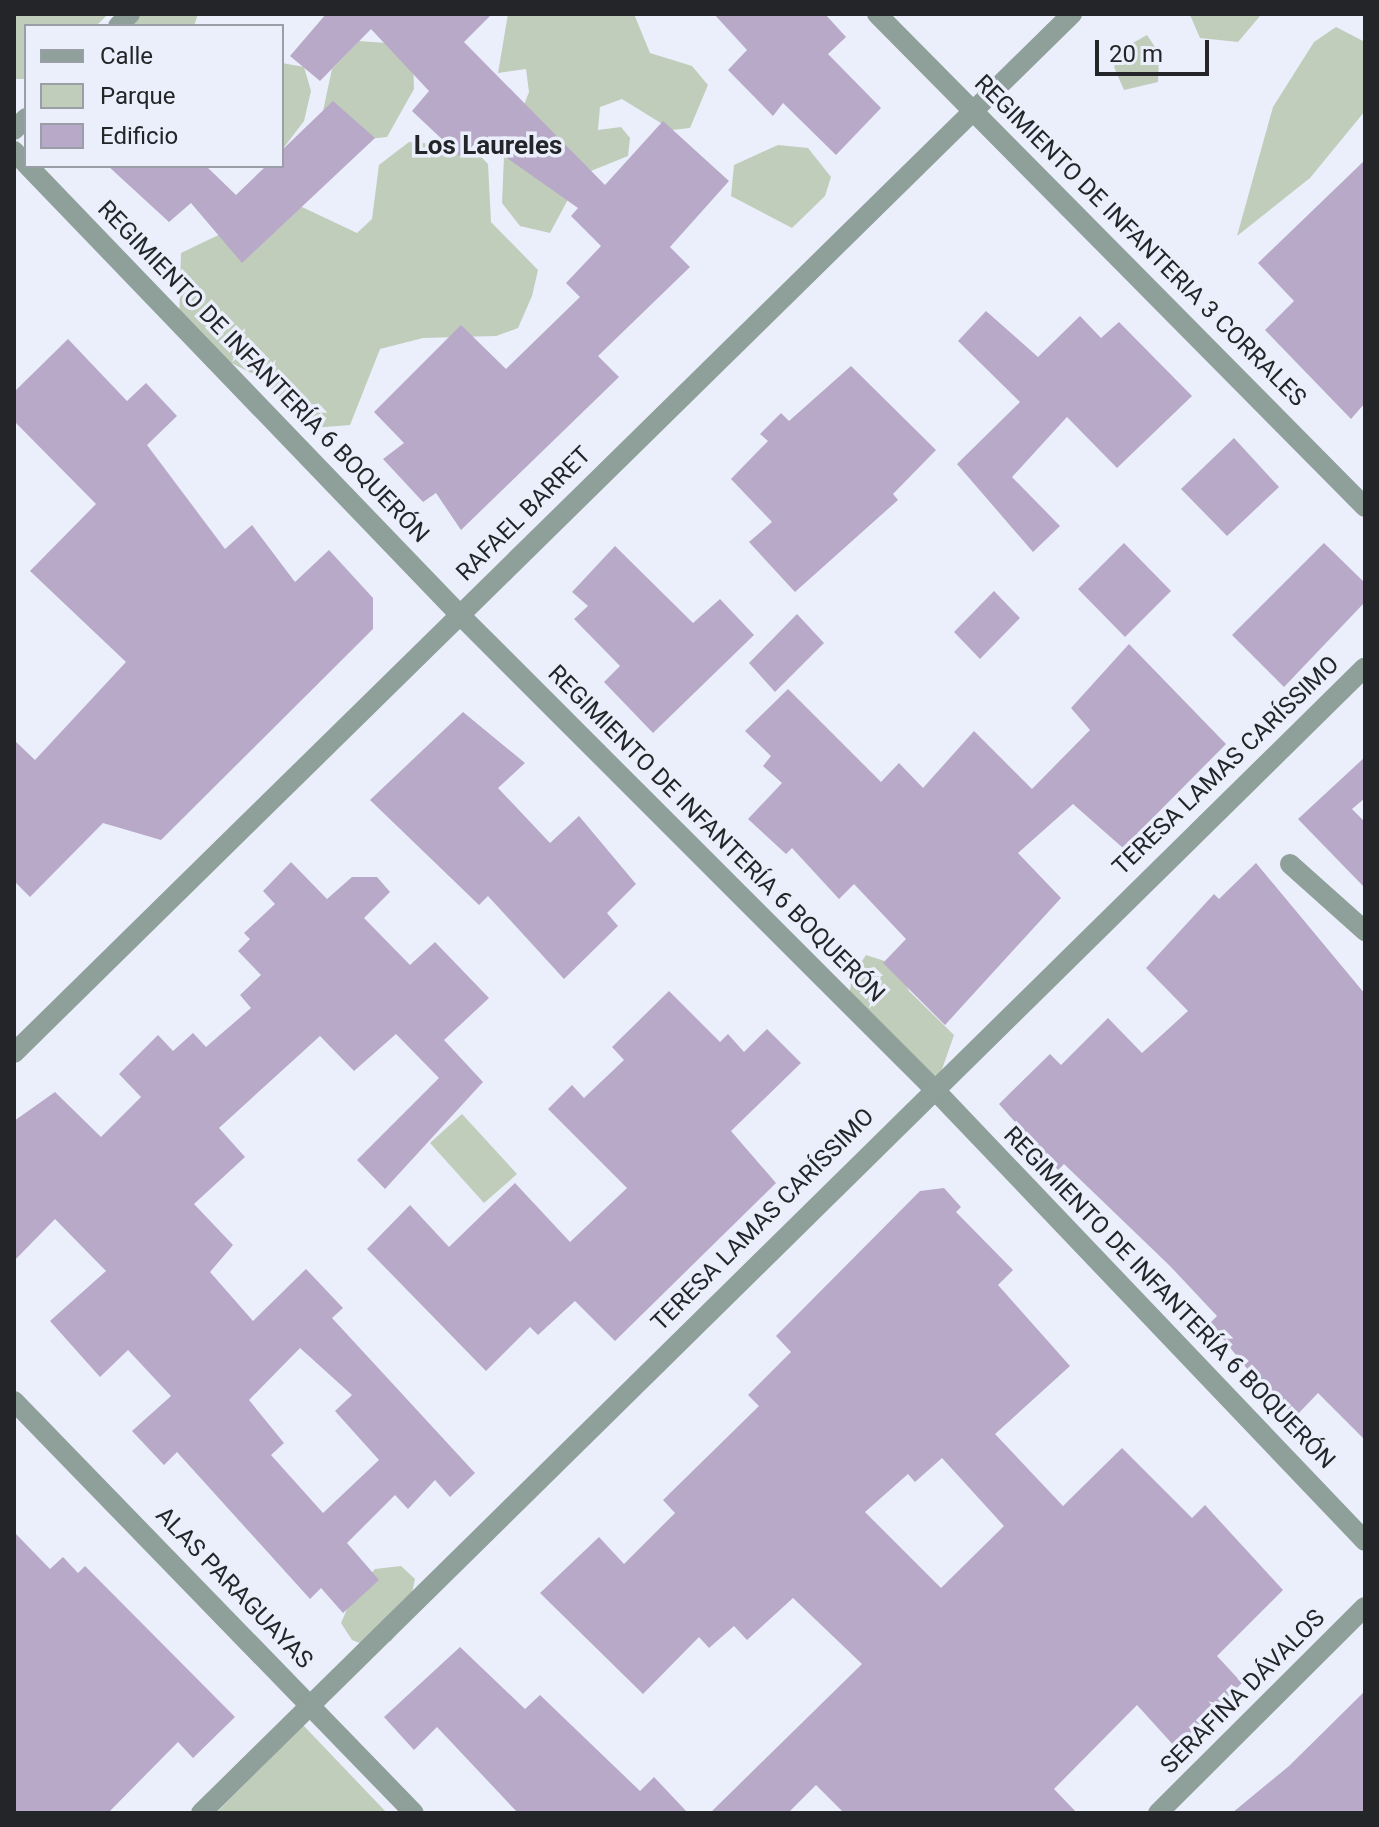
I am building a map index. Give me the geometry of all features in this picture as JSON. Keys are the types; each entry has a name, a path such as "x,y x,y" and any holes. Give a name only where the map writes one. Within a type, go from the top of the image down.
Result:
{"street":[{"name":"REGIMIENTO DE INFANTERIA 3 CORRALES","path":"877,14 974,108 1365,507"},
{"name":"RAFAEL BARRET","path":"14,1053 1072,14"},
{"name":"REGIMIENTO DE INFANTERÍA 6 BOQUERÓN","path":"30,168 459,614 933,1088 1365,1541"},
{"name":"TERESA LAMAS CARÍSSIMO","path":"201,1813 933,1088 1365,667"},
{"path":"1290,864 1365,931"},
{"name":"ALAS PARAGUAYAS","path":"14,1401 414,1813"},
{"name":"SERAFINA DÁVALOS","path":"1158,1813 1365,1607"}],"green space":[{"path":"14,14 108,14 98,24 24,24 24,79 14,79"},
{"path":"119,14 198,14 195,24 133,24"},
{"path":"508,14 634,14 650,53 692,66 708,85 690,128 672,130 622,99 600,107 598,130 621,127 630,138 628,156 581,175 550,233 520,226 502,203 504,156 529,92 526,69 498,73"},
{"path":"1190,15 1260,16 1238,42 1200,38"},
{"path":"1336,27 1365,42 1365,111 1310,178 1237,236 1273,107 1314,42"},
{"path":"1147,35 1159,53 1158,82 1124,90 1114,67 1122,49"},
{"path":"359,41 400,44 413,59 414,89 387,137 357,140 323,111 332,69"},
{"path":"284,63 304,67 311,91 304,121 284,147"},
{"path":"409,142 472,147 488,164 491,222 538,270 532,296 518,328 496,336 423,338 380,349 350,425 313,428 257,376 204,349 179,324 181,253 258,216 302,207 357,233 372,219 379,165"},
{"path":"778,145 808,148 831,177 825,196 792,228 731,196 734,165"},
{"path":"866,955 897,965 909,991 954,1035 940,1075 929,1084 848,1004 852,976"},
{"path":"462,1114 517,1174 484,1203 430,1143"},
{"path":"401,1566 415,1579 406,1620 391,1641 370,1647 352,1640 341,1623 354,1593 375,1569"},
{"path":"303,1725 387,1813 216,1813"}],"building":[{"path":"326,14 492,14 464,42 605,185 663,121 729,181 670,247 690,267 598,356 619,377 461,530 436,493 423,502 383,459 404,443 374,412 461,325 506,369 580,297 566,283 601,246 571,216 578,208 480,139 461,157 412,111 429,91 371,29 320,81 290,56"},
{"path":"714,14 825,14 846,37 828,54 881,108 836,155 783,103 773,116 728,70 747,50"},
{"path":"333,101 375,138 242,263 191,203 169,222 110,168 208,168 236,195 264,168 284,168 284,148"},
{"path":"1365,160 1365,403 1351,419 1265,330 1294,301 1258,263"},
{"path":"986,311 1038,357 1080,316 1101,338 1119,322 1192,396 1117,468 1067,417 1012,477 1060,526 1033,552 957,464 1020,402 958,341"},
{"path":"68,339 127,401 146,383 177,416 147,445 225,549 252,525 295,582 329,550 373,598 373,629 161,840 103,823 30,897 14,881 14,740 35,760 126,662 30,571 96,504 14,421 14,392"},
{"path":"851,366 936,450 893,494 898,500 795,592 749,542 772,522 731,479 768,441 760,434 781,413 789,421"},
{"path":"1234,438 1279,487 1227,536 1181,489"},
{"path":"1124,543 1171,591 1125,637 1078,589"},
{"path":"1324,543 1365,583 1365,602 1284,687 1232,635"},
{"path":"615,546 693,623 720,599 754,635 653,733 604,682 620,666 574,619 588,606 572,592"},
{"path":"994,591 1020,618 980,659 954,632"},
{"path":"797,614 824,643 775,692 749,663"},
{"path":"1129,644 1226,744 1123,848 1073,804 1018,853 1061,898 945,1025 883,963 906,939 854,884 839,899 792,848 786,854 748,819 782,783 763,766 771,756 745,731 788,689 881,782 899,763 923,788 974,731 1032,789 1090,730 1071,708"},
{"path":"463,712 525,763 498,788 550,843 579,816 636,884 607,913 618,926 564,979 488,896 479,905 370,800"},
{"path":"1365,757 1365,798 1352,809 1365,822 1365,888 1298,819"},
{"path":"291,862 327,899 352,877 377,877 390,892 364,918 410,965 435,942 489,998 444,1040 483,1082 385,1189 357,1160 439,1078 396,1034 354,1071 320,1036 219,1128 245,1157 194,1204 233,1245 210,1272 253,1321 306,1269 343,1308 332,1318 475,1473 450,1497 435,1480 408,1509 395,1495 347,1543 379,1580 343,1613 321,1588 310,1599 177,1452 164,1465 132,1431 171,1396 128,1350 100,1377 50,1321 106,1271 55,1219 14,1261 14,1121 55,1092 101,1137 141,1097 119,1074 158,1035 173,1051 193,1033 206,1047 251,1008 240,995 261,975 238,951 250,939 244,933 275,904 263,891","holes":["300,1348 352,1395 335,1411 379,1460 323,1513 271,1455 284,1443 249,1400"]},
{"path":"1256,863 1365,994 1365,1440 1318,1393 1295,1417 1249,1371 1210,1323 1217,1316 1170,1266 1064,1164 1058,1170 999,1104 1050,1054 1061,1065 1108,1018 1142,1053 1188,1011 1146,968 1214,894 1219,899"},
{"path":"669,991 720,1042 728,1034 744,1052 767,1029 801,1063 731,1131 776,1183 615,1341 575,1301 538,1335 530,1327 486,1371 367,1249 410,1205 449,1247 515,1183 570,1242 627,1188 548,1109 572,1085 584,1098 624,1060 612,1047"},
{"path":"944,1188 961,1207 956,1212 1013,1270 998,1285 1070,1366 995,1434 1063,1506 1122,1448 1192,1518 1205,1505 1283,1590 1217,1656 1242,1683 1176,1748 1137,1705 1054,1789 1077,1813 844,1813 816,1785 788,1813 710,1813 862,1664 793,1598 747,1640 734,1626 709,1648 699,1637 643,1694 540,1593 599,1537 624,1564 675,1513 663,1500 759,1406 748,1395 791,1352 776,1336 920,1191","holes":["942,1458 1004,1526 941,1588 865,1512 908,1474 915,1482"]},
{"path":"14,1532 50,1569 63,1557 78,1573 85,1566 235,1717 193,1758 178,1742 108,1813 14,1813"},
{"path":"460,1647 525,1709 540,1695 640,1791 654,1777 688,1813 518,1813 437,1727 414,1750 384,1717"},
{"path":"1365,1691 1365,1813 1232,1813 1289,1766"}],"district":[{"name":"Los Laureles","path":"488,146"}]}
